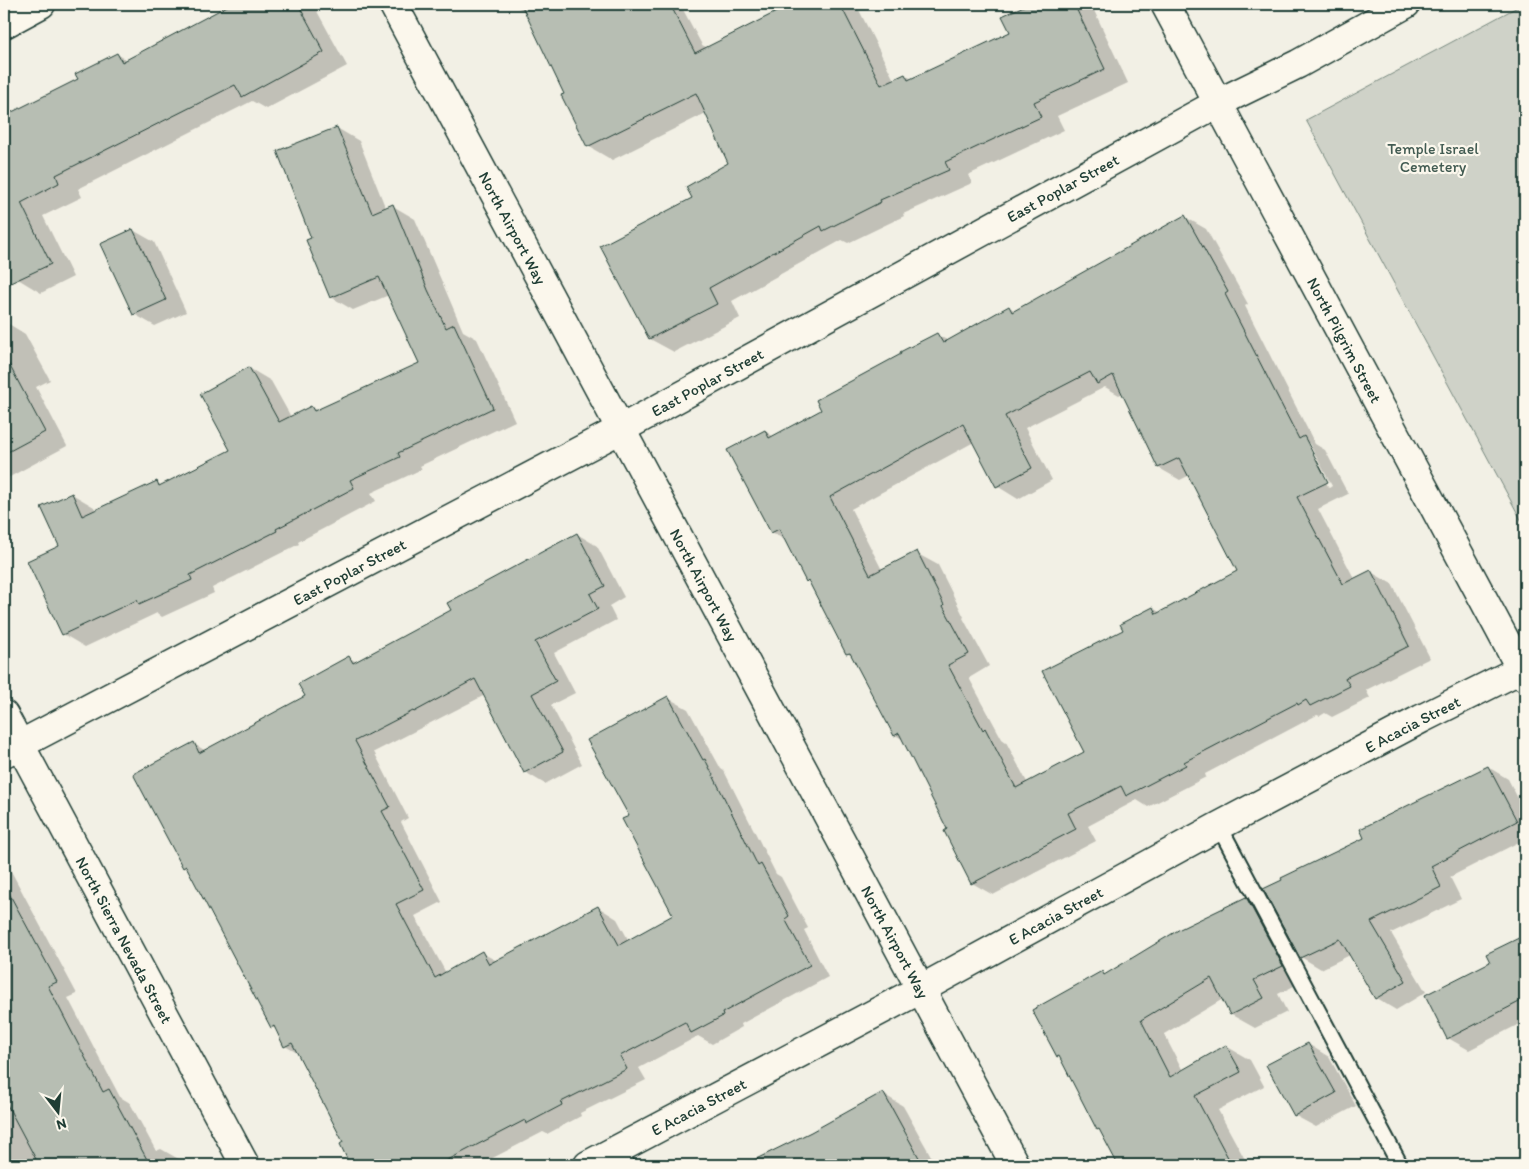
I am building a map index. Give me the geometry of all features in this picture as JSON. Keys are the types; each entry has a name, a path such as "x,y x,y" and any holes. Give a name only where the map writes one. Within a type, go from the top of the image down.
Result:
{"street":[{"path":"4,24 41,4"},
{"name":"North Airport Way","path":"393,4 1015,1165"},
{"name":"North Pilgrim Street","path":"1164,4 1524,671"},
{"name":"East Poplar Street","path":"12,749 621,429 1218,103 1298,64 1406,4"},
{"name":"E Acacia Street","path":"588,1165 623,1157 921,989 1219,826 1421,719 1524,671"},
{"name":"North Sierra Nevada Street","path":"4,715 12,749 245,1165"}],"lane":[{"path":"1219,826 1400,1165"}],"green space":[{"name":"Temple Israel Cemetery","path":"1525,4 1525,527 1306,120"}],"building":[{"path":"231,4 298,4 324,52 242,97 235,85 56,175 59,183 21,203 51,264 4,286 4,116 78,79 75,74 117,53 122,62"},
{"path":"521,4 670,4 695,53 792,4 840,4 881,85 905,74 908,80 1010,32 1002,16 1028,4 1074,4 1105,69 1034,102 1041,117 945,162 949,170 880,200 881,202 823,231 821,226 709,288 717,304 649,339 600,246 692,198 686,187 728,163 696,93 587,147 561,95 564,94"},
{"path":"337,127 372,213 393,204 428,290 446,328 454,324 493,408 398,453 400,457 350,480 354,488 276,529 277,531 190,575 192,580 139,604 137,600 62,635 27,561 59,546 41,507 72,493 82,516 157,481 159,486 230,450 200,394 249,367 279,422 311,406 314,411 419,363 379,277 330,298 306,240 311,238 277,151"},
{"path":"1185,215 1228,292 1225,294 1299,439 1304,436 1328,482 1297,497 1343,584 1371,570 1409,646 1345,678 1350,686 1310,706 1306,700 1298,705 1297,703 1184,762 1186,765 1126,796 1121,786 1068,813 1076,829 971,884 944,831 947,829 899,733 894,736 850,653 846,654 808,580 806,582 779,529 771,533 727,450 765,430 769,438 821,410 816,400 937,333 943,343 1009,306 1012,312","holes":["1090,372 1097,384 1113,375 1158,468 1179,458 1237,571 1156,614 1153,607 1120,624 1123,630 1042,671 1084,752 1016,788 985,728 983,730 948,665 969,654 943,606 917,551 870,575 830,497 963,424 996,487 1032,468 1005,416"]},
{"path":"133,229 166,300 133,315 100,244"},
{"path":"4,355 45,432 4,454"},
{"path":"577,533 605,586 590,594 598,609 535,642 556,681 532,694 563,752 524,773 475,679 355,741 390,807 382,811 424,890 396,904 435,978 482,951 489,964 598,906 619,945 673,915 622,819 629,816 587,740 668,696 703,760 705,759 758,866 761,864 789,916 785,919 810,965 722,1013 723,1016 691,1033 685,1022 620,1056 627,1069 561,1102 562,1105 526,1124 525,1120 438,1165 350,1165 340,1144 343,1142 292,1043 284,1047 274,1026 271,1028 186,866 183,868 133,774 194,742 199,753 305,696 298,684 349,656 353,663 451,610 447,603"},
{"path":"1488,766 1517,821 1431,866 1441,887 1371,922 1406,981 1375,999 1340,939 1300,958 1263,889 1282,880 1281,878 1364,838 1360,829"},
{"path":"4,884 57,982 48,986 103,1092 109,1089 150,1165 39,1165 4,1099"},
{"path":"1246,897 1283,966 1254,980 1264,998 1230,1015 1211,978 1141,1020 1170,1077 1226,1045 1241,1072 1195,1096 1232,1165 1118,1165 1032,1010 1102,971 1104,975 1180,929"},
{"path":"1525,935 1525,999 1447,1039 1425,995 1490,962 1486,954"},
{"path":"1308,1043 1336,1093 1294,1116 1266,1065"},
{"path":"883,1092 923,1165 744,1165 811,1132"}]}
